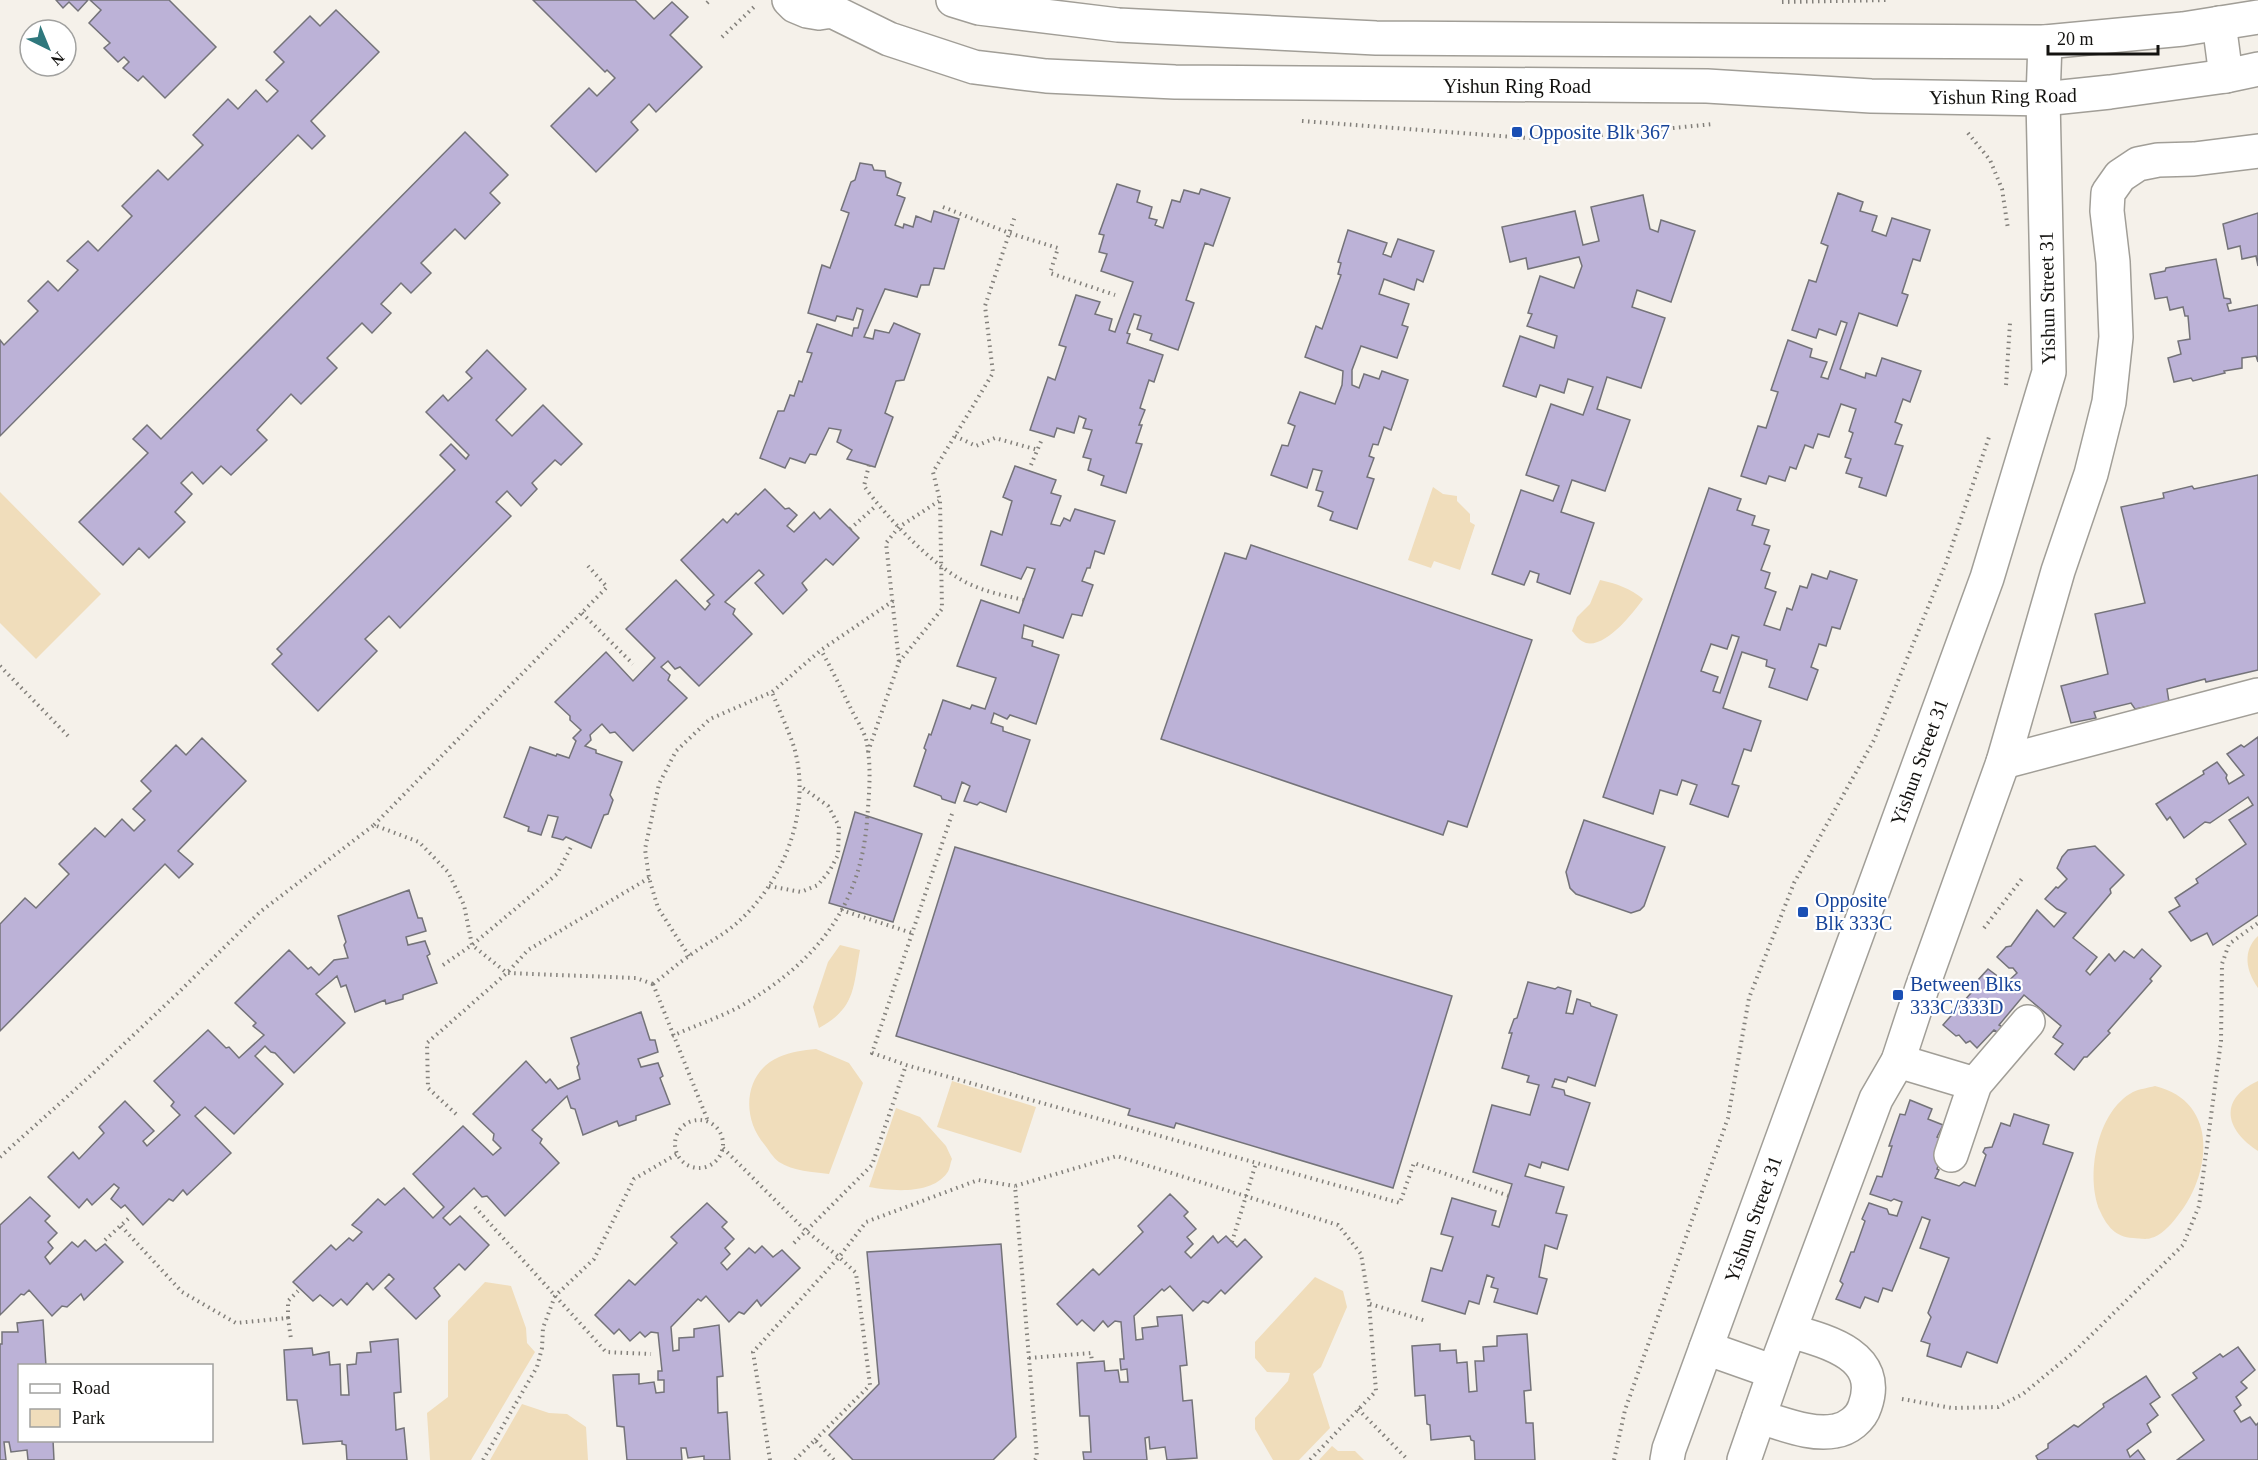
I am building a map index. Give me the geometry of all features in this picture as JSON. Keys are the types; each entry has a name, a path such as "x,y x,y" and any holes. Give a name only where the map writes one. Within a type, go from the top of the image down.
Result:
{"main road":[{"path":"953,0 980,8 1118,25 1376,38 2045,42 2183,29 2258,17"},
{"name":"Yishun Ring Road","path":"774,1 819,14 841,6 889,39 974,67 1046,76 1175,82 1707,86 1871,96 2043,99 2226,76 2258,69"},
{"path":"2219,23 2226,76"},
{"name":"Yishun Street 31","path":"1667,1460 1987,578 2049,372 2043,99 2045,42"},
{"path":"1744,1460 1774,1372 1876,1099 1898,1060 2003,762 2058,571 2091,474 2109,402 2116,337 2113,262 2107,211 2108,193 2120,176 2138,164 2158,160 2194,159 2258,151"},
{"path":"2003,762 2258,695"},
{"path":"1951,1155 1975,1084 2028,1022"},
{"path":"1898,1060 1975,1084"},
{"path":"1759,1417 1798,1428 1823,1432 1844,1428 1861,1415 1868,1393 1868,1383 1865,1372 1858,1361 1827,1341 1790,1331"},
{"path":"1706,1348 1774,1372"}],"path":[{"path":"722,37 774,1"},
{"path":"1432,132 1527,138 1605,135 1719,123"},
{"path":"1964,128 1990,160 2002,189 2008,234"},
{"path":"944,207 1009,233 1058,248 1050,273 1114,295"},
{"path":"868,753 899,662 942,609 940,501 933,472 993,373 985,306 1015,216"},
{"path":"2006,390 2010,313"},
{"path":"1614,1460 1625,1410 1728,1118 1749,998 1794,883 1874,740 1946,563 1991,433"},
{"path":"955,436 976,446 995,438 1038,450"},
{"path":"1031,465 1042,439"},
{"path":"869,465 864,486 877,505 941,566 972,586 1024,600"},
{"path":"899,662 886,543 899,527 940,501"},
{"path":"850,529 877,505"},
{"path":"0,1157 163,1008 260,912 374,825 607,587 588,566"},
{"path":"689,956 658,908 649,878 645,849 659,784 676,751 710,719 772,692 821,650 893,602"},
{"path":"582,613 633,664"},
{"path":"672,1036 738,1007 783,978 811,954 835,924 859,873 865,846 869,798 868,753 865,737 821,650"},
{"path":"0,666 71,740"},
{"path":"653,984 738,922 759,901 793,839 800,785 794,748 772,692"},
{"path":"769,886 801,892 818,885 838,855 839,826 828,806 800,785"},
{"path":"952,813 872,1053 906,1065 1400,1203 1414,1163 1509,1196"},
{"path":"374,825 419,842 448,872 464,905 472,945 507,973 636,978 653,984"},
{"path":"443,965 472,945 558,874 571,847"},
{"path":"1982,930 2024,876"},
{"path":"456,1114 428,1088 428,1043 507,973 528,950 649,878"},
{"path":"841,910 912,933"},
{"path":"1868,1393 1952,1408 1998,1407 2023,1394 2075,1351 2183,1245 2199,1206 2221,1041 2222,964 2229,944 2258,923"},
{"path":"653,984 708,1121 720,1132 723,1140 723,1148 716,1162 702,1169 687,1165 677,1154 675,1138 684,1125 700,1120 708,1121"},
{"path":"794,1244 873,1165 906,1065"},
{"path":"723,1148 806,1231 839,1257 856,1274 870,1384 795,1460"},
{"path":"483,1460 537,1367 542,1348 543,1328 555,1296 594,1259 634,1179 677,1154"},
{"path":"770,1460 753,1352 839,1257 866,1222 978,1180 1015,1186 1117,1155 1338,1225 1361,1254 1370,1304 1376,1391 1310,1460"},
{"path":"1232,1242 1256,1162"},
{"path":"1015,1186 1037,1457 1035,1460"},
{"path":"475,1207 606,1353 651,1354"},
{"path":"105,1240 129,1218"},
{"path":"121,1226 182,1292 236,1323 288,1318"},
{"path":"291,1340 288,1301 298,1292"},
{"path":"1370,1304 1426,1321"},
{"path":"1029,1358 1091,1353 1092,1362"},
{"path":"1358,1410 1408,1460"},
{"path":"815,1440 834,1460"}],"green space":[{"path":"1433,487 1443,494 1457,496 1457,501 1470,514 1470,522 1475,525 1460,570 1434,561 1431,568 1408,560"},
{"path":"0,492 101,594 36,659 0,623"},
{"path":"1600,580 1623,587 1643,599 1610,635 1594,643 1586,643 1572,631 1577,617 1590,604"},
{"path":"2258,936 2258,988 2251,975 2248,955"},
{"path":"840,945 860,950 854,986 840,1013 819,1028 813,1007 828,962"},
{"path":"816,1049 849,1063 863,1083 829,1174 797,1169 777,1160 757,1133 749,1109 753,1084 767,1064 788,1054"},
{"path":"952,1081 1036,1107 1021,1153 937,1127"},
{"path":"2258,1081 2258,1151 2238,1134 2231,1115 2236,1097 2245,1088"},
{"path":"2155,1086 2176,1095 2191,1108 2200,1124 2203,1143 2202,1162 2197,1182 2188,1201 2168,1227 2149,1239 2127,1237 2112,1230 2100,1211 2094,1180 2097,1146 2111,1114 2121,1101 2133,1092"},
{"path":"896,1108 920,1117 946,1146 952,1159 947,1173 931,1185 911,1190 869,1187"},
{"path":"1315,1277 1343,1291 1347,1307 1321,1367 1313,1374 1330,1428 1299,1460 1273,1460 1255,1429 1255,1418 1288,1381 1290,1373 1267,1372 1255,1358 1255,1342"},
{"path":"485,1282 511,1286 526,1328 527,1343 535,1352 471,1460 430,1460 427,1413 448,1397 448,1321"},
{"path":"522,1404 549,1413 567,1414 586,1427 588,1460 490,1460"},
{"path":"1332,1446 1338,1451 1355,1451 1364,1460 1319,1460"}],"building":[{"path":"56,0 88,0 78,11 69,2 63,8"},
{"path":"90,0 169,0 216,47 165,98 143,76 138,81 123,68 129,62 124,57 118,62 104,48 110,43 89,23 101,10"},
{"path":"533,0 635,0 654,19 672,2 688,17 670,35 702,67 656,112 649,104 631,122 638,130 596,172 551,126 589,88 597,96 615,78 607,70 605,72"},
{"path":"336,10 379,52 311,121 325,136 312,149 298,135 0,436 0,340 4,345 38,311 28,301 48,281 58,291 78,270 67,261 88,241 98,251 132,216 122,206 158,170 168,180 203,145 193,135 228,99 238,109 256,90 267,102 278,91 266,80 284,62 274,52 310,16 320,26"},
{"path":"465,132 508,175 490,193 500,203 465,239 455,229 421,263 431,273 411,293 401,283 381,304 391,313 372,333 362,323 327,358 337,368 301,404 291,394 257,430 267,440 231,475 221,466 203,484 192,472 181,483 192,494 175,512 185,522 149,558 139,548 123,565 79,522 148,453 133,439 147,425 161,439"},
{"path":"860,163 872,165 874,170 885,171 886,177 901,183 897,195 905,198 895,225 903,228 904,224 913,227 916,216 931,222 934,211 959,219 944,269 934,268 929,285 921,285 917,297 885,289 864,337 873,339 875,330 889,333 894,323 920,334 904,380 896,381 885,413 893,417 875,467 847,459 852,450 837,442 841,430 829,428 816,455 810,454 805,463 790,458 785,468 760,458 778,411 784,411 790,395 794,396 799,381 802,382 812,353 807,352 817,324 852,336 854,328 858,328 863,310 857,308 853,320 837,316 835,321 808,313 822,265 830,268 849,213 841,210"},
{"path":"1117,184 1140,191 1137,202 1152,207 1149,218 1157,220 1155,225 1163,228 1172,200 1180,202 1184,190 1199,194 1201,189 1230,198 1213,246 1205,243 1186,300 1194,303 1178,350 1150,340 1152,334 1137,329 1141,316 1134,314 1127,333 1130,334 1127,343 1163,355 1154,382 1149,380 1140,408 1145,410 1139,425 1142,425 1136,443 1142,444 1126,493 1101,485 1104,476 1088,470 1091,459 1083,457 1092,430 1083,428 1086,419 1079,416 1074,433 1057,428 1054,437 1030,430 1048,377 1055,380 1066,347 1059,345 1076,295 1100,302 1095,314 1112,319 1109,330 1115,332 1133,282 1101,271 1107,254 1099,252 1104,235 1099,234"},
{"path":"1838,193 1863,202 1860,211 1877,216 1872,231 1886,236 1892,218 1930,230 1920,261 1913,259 1902,293 1908,295 1897,326 1859,313 1840,369 1865,378 1866,373 1876,376 1882,358 1921,371 1910,402 1903,399 1895,422 1902,425 1895,444 1903,446 1886,496 1859,487 1862,478 1846,473 1851,459 1845,457 1853,433 1849,431 1856,409 1841,404 1829,437 1818,434 1813,448 1805,445 1796,469 1790,467 1785,481 1769,476 1766,484 1741,476 1758,426 1766,428 1778,392 1771,390 1788,340 1812,349 1810,357 1827,362 1821,377 1828,379 1847,323 1841,321 1836,335 1819,329 1816,338 1792,330 1809,280 1816,282 1828,246 1821,243"},
{"path":"1643,195 1650,229 1658,232 1661,220 1695,231 1671,302 1637,290 1632,307 1665,318 1641,388 1607,377 1597,409 1630,420 1605,491 1572,480 1561,512 1594,523 1570,594 1537,582 1539,574 1530,571 1524,585 1492,574 1521,490 1553,501 1559,486 1526,475 1551,404 1583,415 1593,387 1568,379 1564,393 1540,385 1536,397 1503,386 1520,336 1554,348 1557,336 1527,326 1532,314 1528,313 1540,276 1574,288 1582,266 1579,257 1528,269 1526,258 1510,262 1502,227 1575,211 1583,245 1599,241 1591,207"},
{"path":"2258,213 2258,266 2256,256 2242,259 2240,246 2228,249 2223,224"},
{"path":"1348,230 1387,243 1383,254 1391,257 1398,239 1434,251 1423,282 1417,279 1414,290 1384,279 1379,294 1409,304 1402,325 1408,327 1397,358 1361,346 1352,370 1352,385 1359,388 1364,374 1379,379 1382,371 1408,380 1391,430 1384,427 1378,445 1373,444 1369,456 1374,458 1367,477 1374,479 1357,529 1330,520 1333,512 1318,506 1323,492 1316,490 1322,471 1313,469 1307,488 1271,475 1282,445 1288,446 1295,426 1288,423 1300,392 1335,404 1342,385 1343,371 1305,357 1316,326 1322,329 1341,275 1338,274 1341,263 1338,262"},
{"path":"2216,259 2224,298 2230,299 2231,303 2227,304 2229,311 2258,305 2258,362 2256,356 2242,358 2242,368 2193,381 2191,378 2174,382 2168,358 2181,354 2178,341 2190,339 2188,316 2185,316 2183,307 2170,310 2167,297 2155,299 2150,274 2165,271 2166,268"},
{"path":"487,350 526,389 496,420 512,436 543,405 582,444 561,465 555,460 532,483 537,489 521,506 507,491 496,502 511,516 400,628 389,616 365,639 377,651 318,711 272,664 282,654 277,649 455,470 440,455 451,444 466,459 469,455 426,412 443,395 448,401 472,378 466,372"},
{"path":"1015,466 1056,480 1051,493 1061,496 1051,524 1060,526 1064,518 1070,521 1075,509 1115,521 1104,554 1095,551 1090,568 1087,568 1082,581 1093,585 1082,616 1072,614 1063,638 1024,625 1022,638 1033,641 1032,646 1059,655 1036,724 1010,715 1007,719 994,713 991,723 1003,727 1003,731 1030,740 1006,812 980,802 977,805 964,801 970,786 962,782 955,803 914,786 926,750 924,748 943,700 970,709 972,705 985,709 996,678 957,666 981,600 1019,613 1035,569 1027,567 1021,579 981,565 991,531 1002,535 1012,501 1003,497"},
{"path":"2258,475 2258,670 2206,682 2205,679 2167,689 2169,702 2135,709 2131,703 2094,712 2096,718 2071,723 2061,686 2108,674 2095,614 2145,603 2121,507 2164,498 2163,493 2192,486 2194,489"},
{"path":"1709,488 1741,499 1737,510 1755,516 1752,525 1769,530 1764,544 1770,546 1761,570 1770,573 1765,588 1776,592 1764,625 1780,630 1787,608 1792,610 1800,586 1807,588 1812,574 1827,579 1830,571 1857,580 1840,629 1832,627 1826,646 1819,644 1811,667 1818,670 1807,700 1769,687 1775,669 1766,666 1767,660 1742,652 1723,708 1761,721 1751,751 1744,749 1732,784 1739,786 1728,817 1690,804 1697,785 1682,780 1677,795 1660,790 1653,814 1603,797","holes":["1732,635 1739,637 1720,693 1713,691 1718,677 1701,671 1711,644 1727,649"]},
{"path":"765,489 785,509 789,508 797,515 787,526 794,532 814,512 820,519 830,509 859,538 833,565 826,559 802,583 807,590 783,614 755,583 764,575 759,570 725,602 735,609 733,614 752,634 699,686 680,667 675,669 668,661 661,667 670,675 668,680 687,698 633,751 615,732 610,733 602,724 590,735 591,740 585,746 596,750 596,753 622,762 610,795 613,800 608,814 604,815 591,848 566,837 563,840 552,837 558,817 548,815 541,835 528,831 529,827 504,817 530,747 569,758 576,741 573,738 581,730 555,702 606,652 633,681 655,658 626,629 676,580 705,610 710,604 707,601 714,595 681,560 723,519 727,523"},
{"path":"1251,545 1532,640 1467,827 1448,821 1443,835 1161,739 1225,553 1246,559"},
{"path":"2258,737 2258,915 2213,945 2207,933 2191,941 2169,912 2180,906 2175,898 2198,883 2196,879 2246,844 2229,820 2253,805 2248,797 2210,823 2205,822 2184,838 2170,817 2167,820 2156,804 2204,774 2203,771 2217,762 2227,775 2229,784 2244,775 2227,754 2241,745 2244,747"},
{"path":"202,738 246,781 178,851 193,864 179,878 165,864 0,1031 0,924 25,898 36,908 69,874 59,864 95,828 105,837 122,819 134,831 145,820 133,809 151,791 141,781 176,745 186,755"},
{"path":"855,812 922,834 893,922 829,903"},
{"path":"1584,820 1665,847 1644,906 1640,910 1631,913 1576,894 1570,888 1566,872"},
{"path":"2095,846 2124,875 2110,889 2111,893 2073,938 2097,957 2086,971 2090,975 2109,954 2115,961 2124,951 2134,958 2142,949 2161,966 2150,979 2152,981 2108,1031 2110,1033 2087,1057 2084,1057 2074,1070 2055,1054 2063,1044 2053,1037 2061,1026 2024,995 1999,1025 2004,1028 1999,1033 1994,1030 1977,1048 1970,1041 1966,1043 1959,1035 1956,1036 1943,1025 1978,985 1977,981 1988,969 2000,978 2004,985 2017,973 1997,957 2006,947 2011,946 2037,910 2054,927 2066,913 2045,899 2067,879 2057,868 2062,857 2068,850"},
{"path":"955,847 1452,996 1393,1188 1176,1123 1174,1128 1128,1115 1130,1109 896,1036"},
{"path":"409,890 418,918 422,918 426,931 406,937 408,945 425,941 430,954 427,956 437,983 403,995 403,999 386,1004 385,1000 355,1012 346,985 341,987 337,976 316,994 345,1023 294,1073 265,1046 255,1056 283,1084 234,1134 205,1107 195,1116 231,1153 187,1195 183,1190 173,1201 169,1199 143,1225 125,1205 121,1208 111,1199 119,1188 114,1184 92,1205 87,1199 79,1208 48,1177 73,1152 79,1159 104,1133 99,1127 125,1101 154,1131 143,1141 147,1146 180,1115 171,1106 174,1102 154,1081 208,1030 239,1058 264,1035 253,1026 256,1023 235,1003 289,950 308,969 311,967 319,975 334,960 348,958 338,916"},
{"path":"1528,982 1571,991 1566,1013 1573,1014 1577,999 1617,1015 1595,1086 1568,1077 1566,1082 1555,1079 1552,1087 1564,1090 1565,1095 1590,1103 1568,1170 1542,1162 1540,1168 1529,1164 1525,1176 1564,1187 1556,1213 1567,1215 1557,1249 1545,1245 1539,1277 1547,1279 1537,1314 1494,1302 1498,1289 1491,1287 1494,1278 1487,1275 1479,1304 1469,1301 1465,1314 1422,1301 1431,1268 1442,1271 1453,1237 1441,1234 1452,1198 1496,1211 1492,1225 1499,1227 1512,1184 1473,1172 1492,1105 1530,1115 1539,1085 1527,1082 1529,1076 1502,1068 1512,1033 1509,1033 1514,1019 1517,1018"},
{"path":"641,1012 650,1040 655,1040 658,1052 638,1059 641,1067 658,1063 663,1076 660,1078 670,1104 636,1116 636,1120 619,1126 617,1121 583,1135 575,1109 571,1108 567,1096 532,1130 542,1139 540,1143 559,1163 505,1216 487,1196 482,1197 474,1188 443,1218 450,1225 460,1216 489,1245 465,1270 459,1264 434,1288 440,1296 416,1319 385,1288 394,1279 389,1274 373,1290 367,1283 347,1305 341,1299 333,1306 320,1295 313,1301 293,1282 331,1245 336,1250 349,1238 353,1241 362,1232 352,1225 378,1199 385,1205 404,1188 433,1218 444,1207 413,1174 463,1126 493,1155 501,1148 493,1140 494,1134 473,1114 526,1061 546,1083 550,1079 558,1089 580,1079 577,1067 579,1064 571,1038"},
{"path":"1910,1100 1932,1109 1928,1119 1943,1125 1937,1137 1946,1140 1935,1178 1959,1186 1964,1182 1975,1186 1986,1155 1983,1152 1985,1148 1992,1147 2001,1123 2010,1126 2014,1114 2049,1125 2043,1144 2073,1153 1997,1363 1967,1352 1961,1367 1927,1356 1930,1344 1921,1341 1931,1317 1928,1313 1949,1258 1920,1248 1930,1220 1922,1217 1892,1291 1883,1288 1878,1302 1865,1297 1860,1308 1836,1299 1843,1284 1840,1281 1865,1221 1862,1219 1869,1203 1887,1209 1889,1214 1897,1216 1902,1202 1870,1194 1877,1176 1882,1177 1900,1114 1905,1115"},
{"path":"1170,1194 1188,1212 1184,1216 1196,1229 1187,1237 1193,1244 1185,1252 1191,1258 1213,1236 1218,1243 1226,1236 1237,1247 1245,1239 1262,1257 1225,1294 1221,1290 1208,1303 1203,1301 1193,1311 1170,1286 1164,1291 1162,1289 1134,1316 1136,1340 1143,1339 1142,1328 1158,1326 1157,1317 1182,1315 1187,1365 1180,1366 1183,1401 1192,1400 1197,1458 1167,1460 1165,1447 1150,1449 1149,1437 1145,1438 1147,1460 1084,1460 1083,1452 1091,1452 1089,1416 1080,1416 1077,1363 1104,1361 1105,1371 1118,1370 1120,1382 1128,1382 1127,1369 1121,1370 1120,1359 1124,1359 1121,1322 1115,1321 1108,1327 1103,1321 1094,1331 1082,1320 1077,1325 1057,1304 1093,1269 1099,1275 1143,1232 1138,1226"},
{"path":"30,1197 50,1216 45,1221 57,1233 48,1242 53,1248 45,1257 50,1264 72,1242 78,1247 85,1240 96,1251 105,1244 123,1262 84,1300 81,1294 67,1307 62,1306 52,1316 29,1290 24,1295 21,1294 0,1315 0,1225"},
{"path":"707,1203 727,1222 722,1227 734,1239 725,1248 730,1254 721,1263 727,1270 749,1248 755,1253 762,1246 773,1257 782,1250 800,1268 761,1306 757,1300 744,1314 739,1312 729,1322 706,1296 701,1301 698,1299 671,1327 673,1351 679,1350 679,1338 694,1337 694,1329 719,1325 723,1376 717,1377 718,1413 727,1412 730,1460 704,1460 704,1456 688,1458 686,1448 681,1448 682,1460 627,1460 624,1427 617,1426 613,1375 639,1374 639,1384 654,1382 656,1393 664,1392 664,1380 658,1380 658,1371 662,1371 658,1333 651,1332 645,1337 640,1332 630,1341 619,1329 614,1334 595,1315 629,1280 635,1285 677,1243 671,1237"},
{"path":"1001,1244 1016,1437 993,1460 853,1460 829,1435 879,1384 867,1252"},
{"path":"43,1320 46,1364 18,1364 18,1442 53,1442 54,1460 28,1460 27,1450 11,1452 9,1442 4,1442 6,1460 0,1460 0,1344 2,1344 2,1332 18,1332 17,1323"},
{"path":"1527,1334 1531,1390 1524,1391 1526,1423 1533,1423 1535,1460 1475,1460 1474,1441 1470,1436 1431,1440 1430,1425 1427,1424 1425,1395 1415,1396 1412,1346 1440,1344 1440,1351 1456,1350 1457,1363 1467,1362 1469,1392 1477,1391 1475,1361 1484,1361 1483,1347 1497,1346 1497,1336"},
{"path":"398,1339 401,1392 394,1393 396,1430 404,1428 407,1460 347,1460 346,1445 342,1444 342,1441 303,1444 297,1400 287,1400 284,1350 312,1348 313,1355 329,1352 330,1365 340,1364 341,1395 349,1395 347,1365 356,1364 357,1353 371,1352 370,1342"},
{"path":"2238,1347 2255,1370 2241,1382 2247,1388 2236,1397 2241,1405 2234,1411 2241,1422 2250,1417 2256,1425 2258,1423 2258,1460 2177,1460 2204,1440 2172,1395 2197,1378 2193,1373 2220,1354 2223,1357"},
{"path":"2146,1376 2160,1397 2150,1404 2158,1415 2147,1424 2151,1432 2127,1450 2130,1457 2138,1450 2145,1460 2038,1460 2036,1456 2048,1448 2048,1444 2074,1425 2078,1427 2104,1407 2103,1404"}],"place":[{"name":"Opposite Blk 367","path":"1517,132"},
{"name":"Opposite Blk 333C","path":"1803,912"},
{"name":"Between Blks 333C/333D","path":"1898,995"}]}
